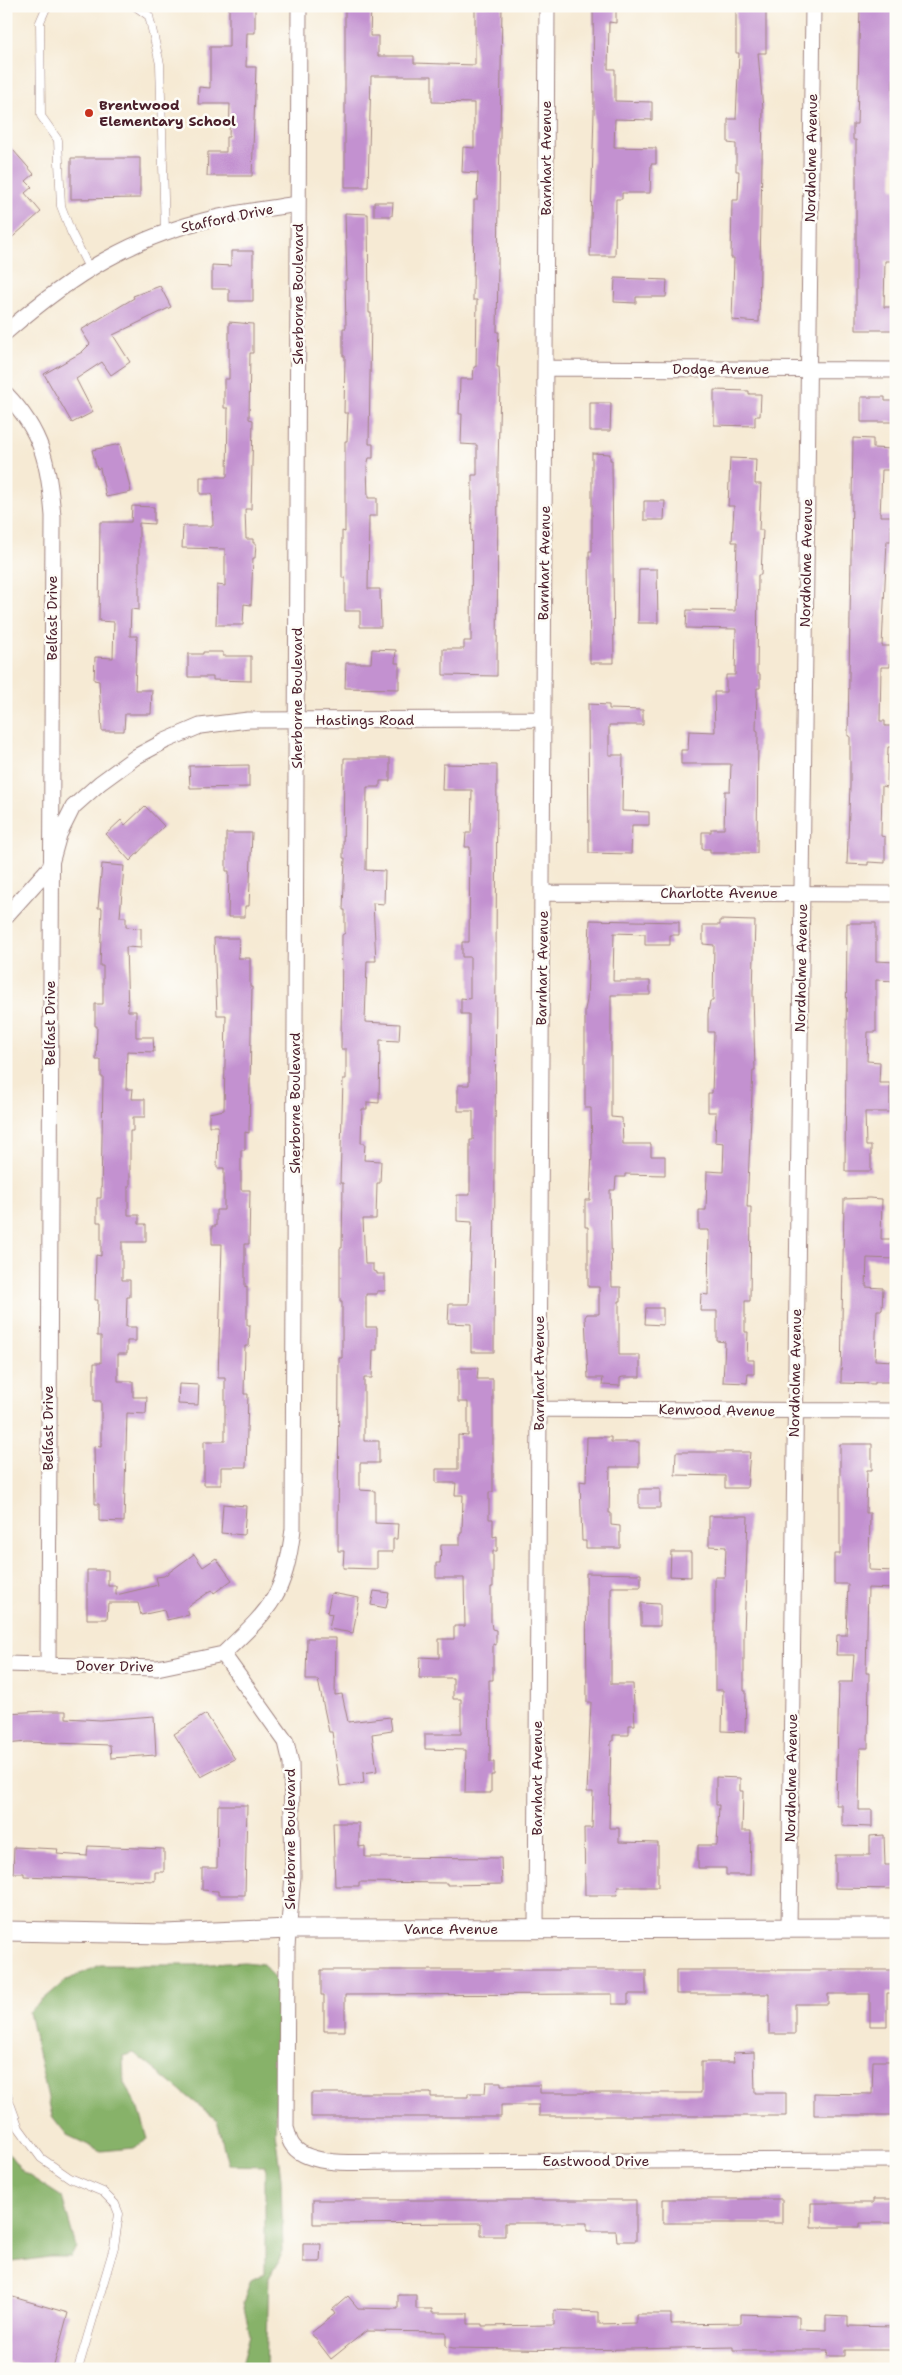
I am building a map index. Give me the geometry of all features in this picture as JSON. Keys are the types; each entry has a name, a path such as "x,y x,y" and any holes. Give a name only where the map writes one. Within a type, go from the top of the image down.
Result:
{"street":[{"name":"Sherborne Boulevard","path":"299,6 293,1529 290,1558 284,1580 271,1606 223,1654 286,1742 290,1763 293,1876 289,1929 286,2128 291,2144 299,2152"},
{"name":"Barnhart Avenue","path":"536,1929 547,6"},
{"name":"Nordholme Avenue","path":"790,1929 813,6"},
{"name":"Stafford Drive","path":"6,332 62,286 90,268 135,244 165,232 219,217 298,204"},
{"name":"Dodge Avenue","path":"546,368 896,370"},
{"name":"Belfast Drive","path":"6,394 32,426 44,454 49,470 53,507 48,1664"},
{"name":"Hastings Road","path":"6,916 50,867 59,835 73,807 100,783 136,756 200,726 248,720 542,719"},
{"name":"Charlotte Avenue","path":"543,893 896,894"},
{"name":"Kenwood Avenue","path":"539,1409 896,1411"},
{"name":"Dover Drive","path":"6,1664 157,1668 223,1654"},
{"name":"Vance Avenue","path":"6,1931 165,1934 289,1929 896,1928"},
{"name":"Eastwood Drive","path":"299,2152 308,2157 324,2160 378,2162 896,2160"}],"lane":[{"path":"52,6 46,8 40,22 41,116 58,140 61,206 71,232 90,268"},
{"path":"135,6 149,16 160,64 165,232"},
{"path":"6,2092 19,2128 41,2158 70,2178 103,2192 115,2204 118,2214 114,2247 78,2369"}],"green space":[{"path":"244,1962 263,1964 278,1983 279,2078 275,2131 281,2178 283,2252 269,2278 266,2369 242,2369 241,2367 250,2335 243,2303 251,2280 265,2273 265,2166 228,2165 217,2120 134,2053 123,2056 124,2083 139,2109 148,2139 134,2148 101,2151 67,2135 52,2116 29,2012 65,1981 100,1965 195,1965"},
{"path":"6,2150 23,2172 62,2197 76,2247 71,2257 49,2257 6,2263"}],"building":[{"path":"229,6 255,6 255,33 247,33 246,67 256,67 252,176 207,176 208,152 226,152 226,137 229,137 230,104 198,104 199,87 210,88 210,47 229,47"},
{"path":"345,6 371,6 370,36 378,36 378,56 414,56 414,63 475,65 475,6 502,6 497,332 499,332 497,367 499,367 500,387 497,676 443,675 443,649 464,649 464,641 471,641 472,475 477,475 477,445 461,444 462,414 459,414 460,379 473,379 474,367 476,367 477,300 473,300 474,200 477,200 478,173 462,172 463,147 474,148 474,103 432,102 432,76 371,76 368,187 345,187"},
{"path":"593,6 616,6 616,23 609,22 608,69 615,69 615,101 652,102 652,120 615,119 614,147 656,148 656,164 651,164 650,193 622,193 622,199 616,199 615,256 590,256 594,112"},
{"path":"736,6 766,6 766,53 758,53 763,109 759,322 732,320 734,258 731,258 732,200 738,200 739,171 736,171 736,144 728,143 728,119 736,119 739,53 736,53"},
{"path":"860,6 896,6 892,114 894,114 892,189 896,189 896,261 885,261 884,307 896,307 896,330 856,330 856,140 853,140 853,124 857,124"},
{"path":"6,142 34,174 26,181 32,187 25,193 41,212 6,243"},
{"path":"71,158 140,158 140,198 71,199"},
{"path":"374,202 393,202 392,216 374,216"},
{"path":"345,213 368,214 369,313 371,313 369,444 373,444 373,458 369,458 367,466 368,498 377,498 377,516 369,516 368,589 380,589 381,627 360,627 360,611 345,611 345,578 342,578 342,531 345,532 345,441 347,441 348,413 344,413 345,356 343,356 343,328 346,328 345,280 347,280"},
{"path":"231,251 253,251 253,301 229,301 229,289 212,289 212,265 231,266"},
{"path":"615,278 667,280 666,297 636,297 636,303 614,302"},
{"path":"160,286 171,307 113,335 130,362 111,375 102,362 76,379 93,412 72,423 44,374 82,352 90,344 81,330 134,298 133,296"},
{"path":"229,322 253,324 253,353 250,353 249,419 253,420 251,509 245,509 246,539 253,539 253,543 256,543 255,558 253,558 251,605 244,604 243,625 216,625 217,585 225,586 225,549 182,548 183,526 213,526 212,494 200,494 200,477 227,477 228,408 224,408 224,379 229,379"},
{"path":"714,390 749,391 749,394 761,394 760,416 755,416 755,426 714,425"},
{"path":"861,397 885,397 885,401 896,401 896,422 861,422"},
{"path":"590,403 611,403 610,431 590,431"},
{"path":"853,438 873,439 873,448 892,449 891,470 882,470 880,516 891,516 891,541 887,541 882,646 891,646 890,667 881,667 880,721 885,721 885,726 896,726 896,747 888,747 887,787 882,786 881,836 885,837 885,863 868,862 868,865 847,864 850,786 850,736 848,736"},
{"path":"120,444 131,492 106,497 100,468 97,469 92,450"},
{"path":"592,453 610,454 610,460 612,460 614,663 590,663 589,551 592,551"},
{"path":"730,458 756,459 755,484 761,484 759,530 763,530 761,575 758,575 757,674 760,674 760,688 757,688 756,730 758,731 757,853 710,853 710,849 702,849 702,832 711,832 711,829 724,829 725,791 730,791 731,764 681,764 681,750 688,750 689,731 715,732 714,692 726,692 726,675 735,675 736,629 686,628 687,610 735,611 737,542 732,542 734,506 728,506"},
{"path":"644,501 665,501 664,520 644,520"},
{"path":"132,506 154,507 154,524 139,523 139,610 131,609 130,636 137,636 135,690 152,690 151,714 125,714 124,731 102,731 99,681 94,680 95,657 113,658 114,622 99,621 100,522 131,522"},
{"path":"639,569 657,569 658,623 638,623"},
{"path":"372,649 396,650 395,663 399,663 399,689 345,688 346,663 371,663"},
{"path":"203,652 223,652 223,656 251,656 251,681 213,680 213,677 188,677 188,654 203,654"},
{"path":"588,704 609,705 609,709 643,710 643,725 609,725 609,755 623,755 622,811 649,812 649,825 632,825 631,854 589,853"},
{"path":"344,758 390,758 390,781 380,781 380,787 367,787 366,870 385,871 384,904 373,903 376,961 367,961 365,1022 400,1024 399,1041 380,1040 379,1103 367,1102 367,1109 362,1109 361,1143 365,1143 364,1160 381,1161 380,1183 377,1183 376,1219 363,1219 365,1264 373,1264 373,1271 377,1272 377,1274 385,1274 385,1291 377,1291 377,1294 366,1294 366,1327 377,1327 377,1350 373,1350 372,1378 364,1378 364,1441 379,1441 379,1463 360,1463 360,1490 375,1491 375,1523 398,1524 397,1539 393,1539 393,1552 377,1552 377,1569 343,1568 344,1551 338,1551 339,1358 342,1358 340,1248 342,1248 343,1183 340,1183 343,1079 346,1079 346,1049 341,1049 342,935 345,933 345,910 343,910 345,858 343,858"},
{"path":"443,764 497,765 494,1352 471,1352 471,1324 448,1323 449,1304 469,1304 472,1222 457,1221 457,1195 470,1195 470,1140 473,1140 473,1111 458,1111 458,1085 469,1085 469,1014 461,1014 461,998 470,999 470,957 462,957 462,942 469,942 470,847 465,847 466,833 471,833 472,790 442,790"},
{"path":"249,765 249,787 190,788 189,766"},
{"path":"145,806 164,826 130,861 106,834 121,820 125,825"},
{"path":"226,833 252,833 249,906 245,906 245,917 228,917 229,871 226,871"},
{"path":"102,864 124,866 120,917 126,917 126,927 141,928 141,948 126,947 128,1011 136,1011 136,1037 153,1037 154,1052 127,1051 126,1089 133,1089 132,1099 145,1099 145,1117 133,1117 133,1131 130,1131 128,1215 139,1215 139,1224 146,1224 146,1242 122,1242 122,1280 130,1280 130,1297 127,1297 126,1327 136,1327 136,1341 127,1341 127,1354 118,1354 118,1381 133,1381 133,1397 147,1397 146,1414 127,1413 124,1522 99,1521 99,1504 95,1504 94,1446 101,1447 101,1401 94,1401 94,1363 101,1363 101,1336 97,1336 98,1300 95,1300 96,1255 101,1256 101,1222 97,1222 97,1198 101,1198 103,1077 101,1077 101,1060 96,1060 97,1026 95,1026 95,1004 103,1004 103,966 100,966 102,908 98,908"},
{"path":"590,920 679,922 679,935 670,935 670,945 645,945 645,934 614,933 613,981 650,981 650,995 611,995 611,1117 622,1118 623,1144 651,1144 651,1156 665,1156 665,1175 625,1174 625,1177 616,1177 615,1190 610,1190 612,1287 621,1287 621,1301 619,1301 619,1355 640,1355 640,1377 620,1378 620,1386 602,1385 603,1378 588,1378 585,1317 587,1314 599,1314 599,1287 588,1287 588,1227 585,1227 585,1200 590,1200 592,1152 591,1108 585,1108 585,1009"},
{"path":"720,920 755,921 753,993 755,1070 753,1070 747,1207 751,1207 750,1301 745,1301 745,1332 748,1332 747,1360 754,1360 754,1374 748,1374 747,1383 723,1382 725,1342 717,1341 717,1311 700,1311 701,1294 708,1295 709,1230 699,1230 699,1210 706,1210 707,1171 723,1172 724,1143 715,1142 716,1112 708,1112 708,1093 712,1093 714,1032 708,1032 708,1014 710,1001 713,1001 714,945 703,944 703,925 720,925"},
{"path":"847,923 876,923 876,961 896,962 896,981 876,980 876,1032 868,1032 867,1061 880,1062 879,1083 890,1083 890,1112 865,1112 866,1146 871,1146 871,1171 845,1171"},
{"path":"214,938 239,938 238,958 250,958 250,987 252,987 249,1133 245,1132 245,1150 241,1150 241,1190 250,1190 249,1244 245,1244 245,1287 247,1286 247,1325 250,1325 249,1346 245,1346 244,1394 248,1394 246,1467 221,1467 221,1485 204,1485 204,1441 225,1441 225,1378 218,1378 222,1244 212,1244 212,1226 216,1226 216,1210 224,1210 224,1168 217,1168 218,1126 209,1126 209,1113 224,1110 226,1015 217,1015"},
{"path":"844,1199 882,1199 881,1239 895,1239 895,1259 867,1258 866,1287 883,1288 882,1310 877,1310 875,1360 894,1361 896,1378 894,1378 894,1382 875,1382 875,1384 841,1383"},
{"path":"646,1308 663,1308 663,1325 645,1324"},
{"path":"458,1368 478,1368 477,1379 493,1379 493,1492 489,1492 489,1519 493,1519 493,1537 497,1536 497,1551 493,1551 493,1587 491,1587 491,1622 492,1629 496,1630 496,1645 493,1644 493,1680 489,1680 490,1762 494,1762 494,1775 491,1775 491,1793 465,1793 466,1750 425,1749 425,1734 461,1734 461,1699 453,1699 453,1678 419,1678 420,1657 439,1658 439,1639 454,1639 454,1626 465,1626 464,1578 436,1578 436,1563 440,1563 441,1545 460,1545 460,1533 462,1533 463,1495 455,1495 456,1483 436,1483 436,1469 458,1469 458,1435 468,1436 468,1402 458,1402"},
{"path":"179,1384 199,1385 198,1405 178,1404"},
{"path":"587,1437 611,1437 611,1442 639,1442 639,1467 610,1467 609,1513 611,1513 611,1525 620,1526 620,1548 586,1548 586,1541 582,1541 580,1481 586,1482"},
{"path":"840,1444 872,1444 872,1470 867,1470 866,1513 870,1513 869,1570 896,1571 896,1589 868,1588 866,1673 869,1673 868,1748 860,1748 859,1810 872,1810 872,1827 842,1826 842,1805 836,1805 839,1682 852,1682 854,1655 836,1655 837,1635 846,1635 848,1584 834,1584 834,1554 840,1554"},
{"path":"676,1452 750,1452 747,1488 725,1488 725,1476 675,1475"},
{"path":"639,1489 660,1489 660,1508 639,1508"},
{"path":"223,1504 246,1506 244,1535 221,1533"},
{"path":"709,1516 748,1516 744,1634 745,1732 722,1731 723,1690 715,1690 715,1577 725,1577 726,1547 709,1546"},
{"path":"671,1552 691,1552 691,1577 670,1576"},
{"path":"194,1554 203,1567 216,1558 232,1580 214,1593 212,1590 187,1607 189,1615 167,1620 164,1610 141,1615 138,1603 108,1603 107,1619 87,1619 87,1570 108,1570 108,1586 116,1586 116,1595 158,1585 156,1577 164,1576"},
{"path":"586,1573 641,1574 641,1587 611,1587 611,1684 633,1684 635,1725 629,1725 629,1735 613,1735 613,1741 611,1741 609,1828 619,1828 619,1842 658,1843 658,1887 618,1887 617,1895 585,1895 584,1828 592,1828 593,1792 587,1792 591,1702 587,1702"},
{"path":"374,1591 389,1593 386,1608 371,1605"},
{"path":"331,1593 359,1598 353,1633 329,1629 332,1614 327,1613"},
{"path":"641,1603 660,1604 660,1626 641,1626"},
{"path":"307,1638 336,1638 335,1695 342,1694 348,1722 390,1717 392,1731 372,1734 377,1771 363,1773 364,1783 340,1786 332,1732 329,1732 318,1680 306,1680"},
{"path":"66,1711 66,1718 100,1720 154,1716 156,1755 111,1758 110,1745 27,1742 6,1744 6,1713"},
{"path":"206,1714 235,1759 201,1777 174,1734"},
{"path":"716,1777 740,1778 740,1791 743,1791 742,1831 751,1831 750,1875 726,1875 726,1868 698,1868 698,1845 717,1845 719,1805 716,1805"},
{"path":"218,1805 247,1805 245,1895 218,1895 218,1891 202,1890 202,1868 217,1868"},
{"path":"333,1823 359,1823 359,1847 365,1846 365,1857 501,1858 502,1884 447,1885 447,1883 359,1882 359,1886 335,1886"},
{"path":"884,1835 885,1865 896,1865 896,1889 835,1888 835,1855 870,1855 870,1836"},
{"path":"88,1846 164,1849 164,1872 155,1872 155,1881 24,1876 24,1873 13,1873 14,1847 58,1849 57,1854 87,1856"},
{"path":"321,1970 646,1970 646,1994 628,1994 628,2004 612,2004 612,1994 345,1995 345,2031 324,2031 324,1995 321,1995"},
{"path":"676,1970 896,1970 896,1993 887,1993 887,2026 870,2026 870,1994 828,1994 828,2004 795,2004 795,2034 769,2034 769,1994 676,1994"},
{"path":"754,2052 755,2093 786,2093 786,2116 539,2116 539,2105 501,2105 501,2117 311,2117 311,2093 431,2093 431,2097 468,2097 468,2093 485,2093 486,2082 501,2082 501,2085 540,2085 540,2093 701,2093 701,2062 734,2062 733,2053"},
{"path":"873,2061 893,2061 892,2092 896,2092 896,2115 814,2115 814,2093 872,2094"},
{"path":"663,2199 782,2199 782,2223 663,2223"},
{"path":"873,2199 896,2199 896,2223 860,2223 860,2227 811,2227 811,2203 873,2203"},
{"path":"313,2200 636,2200 636,2241 617,2241 616,2231 587,2231 587,2223 505,2223 505,2236 481,2236 481,2223 313,2224"},
{"path":"303,2244 321,2244 320,2262 303,2262"},
{"path":"6,2295 68,2313 53,2369 31,2369 6,2361"},
{"path":"398,2295 416,2295 416,2309 432,2309 432,2313 468,2313 468,2324 482,2324 482,2326 554,2325 554,2310 599,2312 599,2324 636,2323 636,2314 671,2314 671,2324 741,2323 741,2314 799,2316 799,2329 826,2330 826,2316 848,2317 848,2326 896,2327 896,2350 845,2350 845,2356 827,2356 828,2350 733,2350 733,2347 576,2350 453,2348 446,2346 446,2332 366,2331 331,2359 311,2333 335,2314 332,2310 348,2296 358,2308 398,2309"}],"place":[{"name":"Brentwood Elementary School","path":"89,113"}]}
